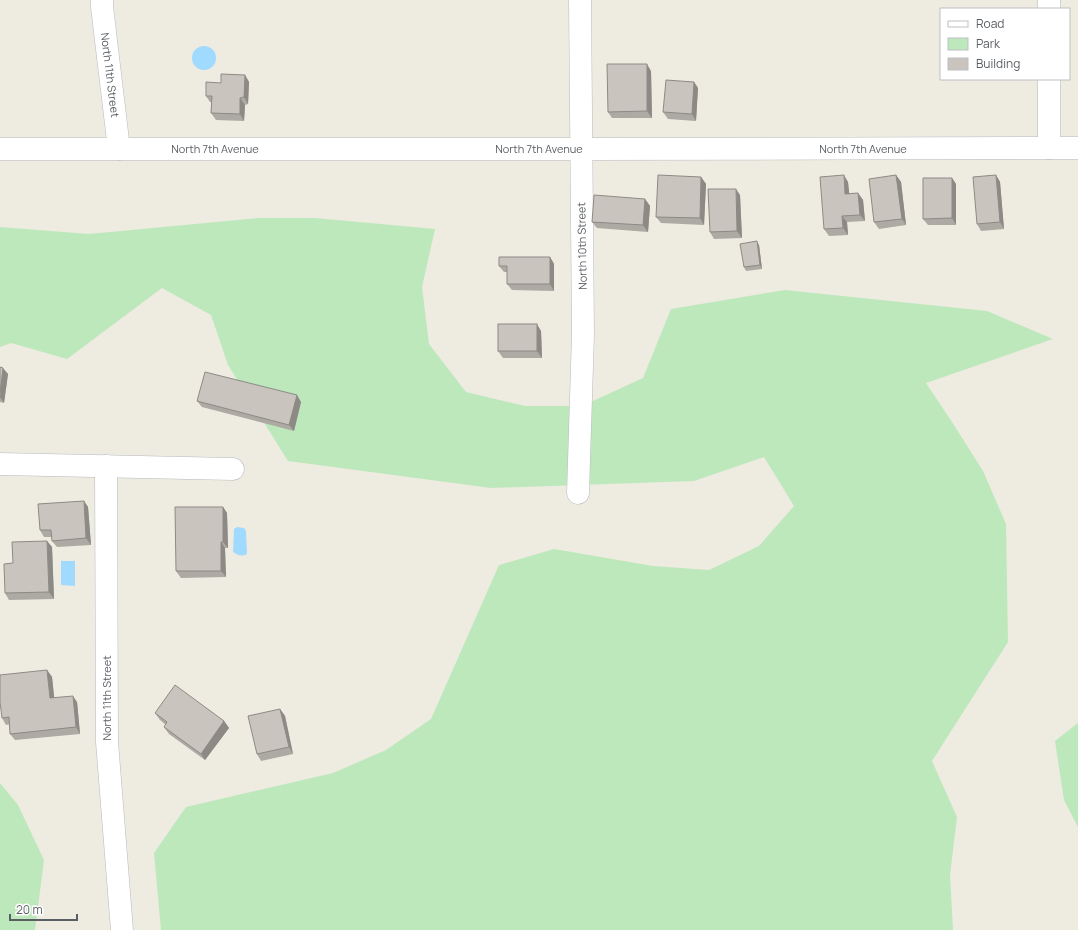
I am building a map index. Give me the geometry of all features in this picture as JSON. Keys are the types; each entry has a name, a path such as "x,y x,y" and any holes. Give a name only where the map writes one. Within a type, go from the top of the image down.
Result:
{"street":[{"name":"North 11th Street","path":"102,0 119,149"},
{"name":"North 10th Street","path":"578,493 583,334 580,0"},
{"path":"1049,80 1050,148"},
{"name":"North 7th Avenue","path":"0,149 1078,148"},
{"path":"0,464 232,469"},
{"name":"North 11th Street","path":"106,466 108,742 122,930"}],"green space":[{"path":"258,218 315,218 435,229 422,287 429,344 466,392 525,406 582,406 643,378 671,309 785,290 987,311 1053,339 926,383 983,471 1006,524 1008,642 932,761 957,817 950,875 953,930 161,930 154,853 186,807 333,773 386,750 431,719 499,565 554,549 653,566 709,570 759,546 794,506 764,457 694,481 491,488 288,461 228,365 211,315 162,288 67,359 11,343 0,347 0,227 89,234"},
{"path":"1078,723 1078,827 1064,800 1055,741"},
{"path":"0,783 18,805 44,860 35,930 0,930"}],"water":[{"path":"204,46 213,49 216,58 213,67 204,70 195,67 192,58 195,49"},
{"path":"237,527 244,528 246,531 247,554 238,555 233,552 234,529"},
{"path":"61,561 75,561 75,586 61,585"}],"building":[{"path":"607,64 647,64 647,111 608,112"},
{"path":"221,74 245,75 244,97 240,98 240,114 211,113 212,96 206,96 206,82 221,83"},
{"path":"666,80 694,82 692,114 663,112"},
{"path":"658,175 701,177 700,218 656,217"},
{"path":"844,175 845,194 858,193 860,215 842,216 843,228 824,229 820,177"},
{"path":"896,175 902,219 874,222 869,179"},
{"path":"996,175 1000,222 977,224 973,177"},
{"path":"923,178 952,178 952,218 923,219"},
{"path":"708,189 736,189 737,231 710,232"},
{"path":"594,195 645,199 643,225 592,222"},
{"path":"757,241 760,265 744,267 740,244"},
{"path":"499,257 550,257 550,284 507,284 507,266 499,266"},
{"path":"498,324 537,324 537,351 498,351"},
{"path":"0,367 3,368 0,393"},
{"path":"205,372 297,395 289,425 197,401"},
{"path":"84,501 86,538 52,541 51,530 40,530 38,504"},
{"path":"175,507 223,507 221,571 176,571"},
{"path":"47,541 49,592 5,593 4,564 13,563 12,542"},
{"path":"47,670 50,698 73,696 76,727 10,734 9,717 2,718 0,702 0,675"},
{"path":"175,685 224,721 201,754 164,727 167,722 155,713"},
{"path":"280,709 289,747 257,754 248,716"}]}
